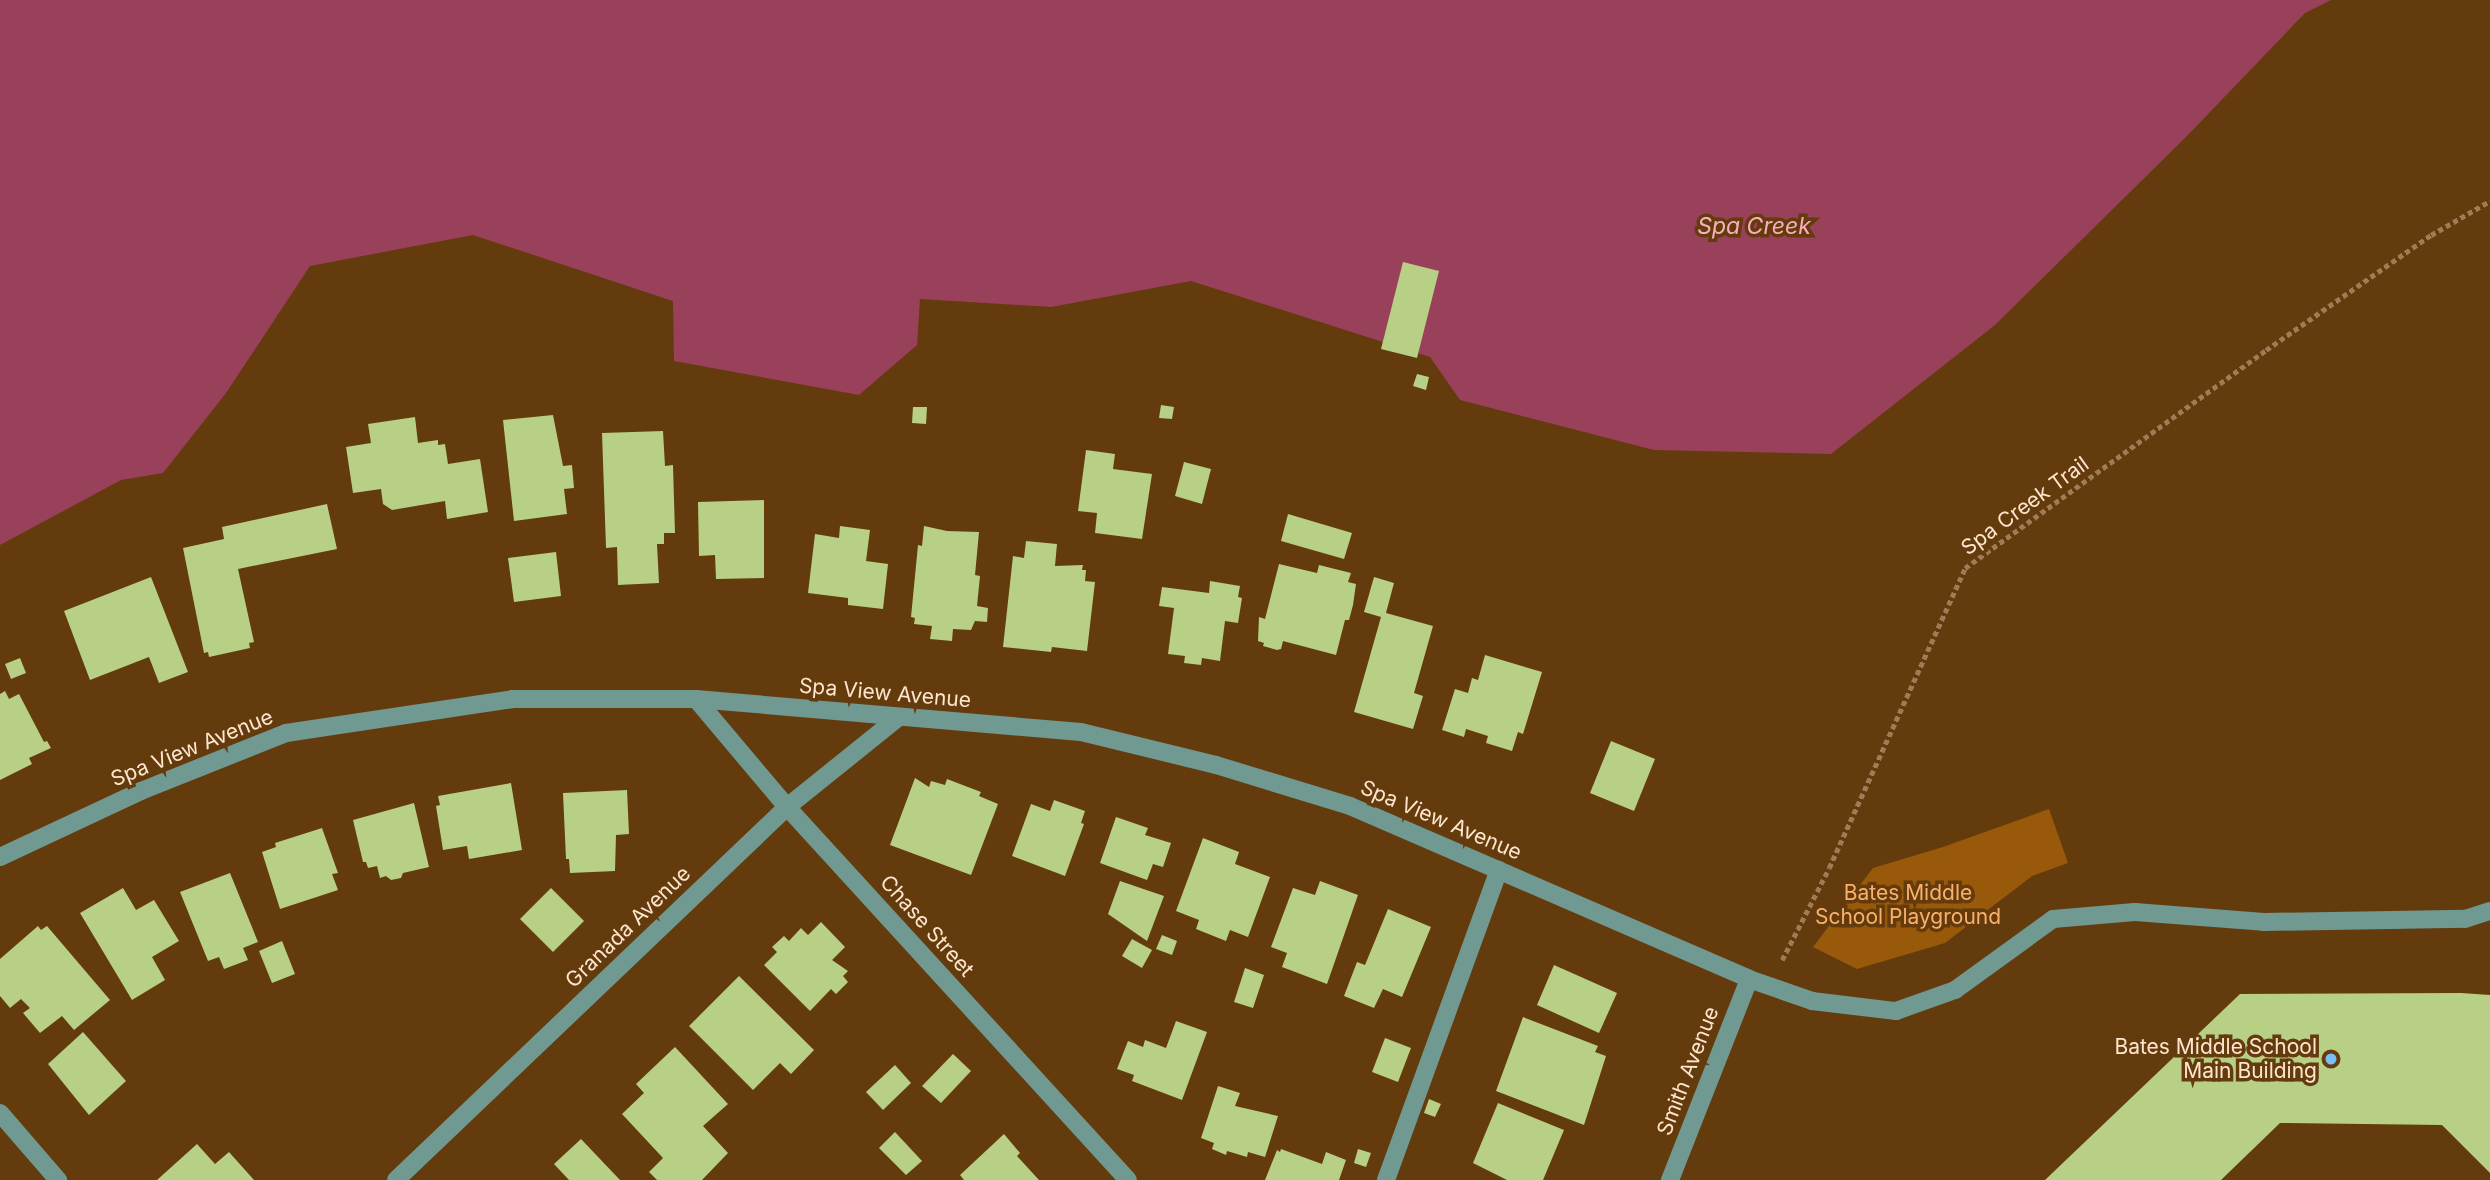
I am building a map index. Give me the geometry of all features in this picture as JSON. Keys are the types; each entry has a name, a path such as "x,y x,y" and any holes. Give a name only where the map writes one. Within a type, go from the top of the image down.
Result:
{"street":[{"name":"Spa View Avenue","path":"0,858 141,791 286,733 513,699 696,699 1081,733 1216,765 1350,806 1749,979 1812,1001 1896,1011 1955,990 2053,919 2135,912 2264,922 2465,919 2490,911"},
{"name":"Chase Street","path":"696,699 787,807 1128,1180"},
{"name":"Granada Avenue","path":"397,1180 787,807 899,717"},
{"path":"1386,1180 1499,870"},
{"name":"Smith Avenue","path":"1670,1180 1749,979"},
{"path":"0,1113 58,1180"}],"path":[{"name":"Spa Creek Trail","path":"1749,979 1783,959 1829,868 1965,568 2266,350 2431,235 2490,201"}],"green space":[{"name":"Bates Middle School Playground","path":"2049,809 2068,863 2032,876 1945,943 1857,969 1813,947 1873,868 1943,847"}],"water":[{"name":"Spa Creek","path":"0,0 2331,0 2305,13 2186,137 1995,325 1831,454 1654,450 1460,400 1430,357 1191,281 1051,307 920,299 917,345 859,395 674,361 673,301 473,235 310,266 226,393 163,473 121,480 0,545"}],"building":[{"path":"1403,262 1439,271 1417,358 1381,349"},
{"path":"1417,374 1429,377 1426,390 1413,386"},
{"path":"1161,405 1174,407 1172,419 1159,418"},
{"path":"913,407 927,407 926,424 912,423"},
{"path":"553,415 563,466 572,465 574,488 564,489 567,514 514,521 503,420"},
{"path":"415,417 418,443 438,440 438,445 445,444 448,464 480,459 488,512 447,519 445,501 392,510 383,504 381,489 353,493 346,447 371,443 368,424"},
{"path":"663,431 665,466 673,465 675,533 664,533 664,544 657,544 659,583 618,585 617,547 606,548 602,433"},
{"path":"1086,450 1115,454 1113,469 1152,474 1142,539 1095,533 1097,513 1078,511"},
{"path":"1184,462 1211,469 1202,504 1175,496"},
{"path":"764,500 764,578 716,579 715,555 699,556 698,502"},
{"path":"327,504 337,549 238,569 254,642 249,643 250,648 209,657 208,652 204,653 183,548 224,539 222,527"},
{"path":"1288,514 1352,533 1344,559 1281,541"},
{"path":"840,526 870,530 866,561 888,564 883,609 848,605 848,598 808,593 815,534 839,538"},
{"path":"924,526 947,531 979,532 975,575 980,576 977,606 988,608 987,622 975,621 971,630 953,629 952,641 930,639 932,626 914,624 915,618 911,617 918,545 922,546"},
{"path":"1026,541 1057,544 1055,566 1083,565 1082,570 1086,570 1085,581 1095,582 1087,651 1052,647 1051,652 1003,647 1013,556 1024,558"},
{"path":"556,552 561,596 514,602 508,558"},
{"path":"1279,564 1317,573 1319,565 1351,573 1348,582 1356,584 1353,605 1349,620 1345,620 1336,655 1283,641 1281,649 1277,650 1263,646 1264,643 1258,641 1259,617 1265,619"},
{"path":"151,577 188,672 159,683 149,657 90,680 64,611"},
{"path":"1374,577 1394,583 1386,613 1433,626 1414,693 1423,696 1413,729 1354,712 1381,617 1364,612"},
{"path":"1210,581 1240,586 1238,597 1242,598 1238,623 1225,621 1220,661 1202,658 1201,665 1184,663 1185,656 1168,654 1174,608 1159,606 1162,587 1209,593"},
{"path":"1485,655 1542,672 1523,734 1518,732 1512,751 1486,743 1488,736 1466,729 1464,737 1442,730 1455,689 1468,693 1472,678 1478,680"},
{"path":"20,658 26,673 11,679 5,664"},
{"path":"5,691 9,699 19,694 44,742 47,741 51,748 29,758 32,764 0,780 0,694"},
{"path":"1611,741 1655,759 1634,811 1590,793"},
{"path":"915,778 929,787 931,781 945,785 947,779 981,792 979,796 998,804 971,875 890,845"},
{"path":"511,783 522,850 469,859 467,846 443,850 436,806 440,805 438,796"},
{"path":"627,790 629,834 616,835 615,871 570,873 569,859 566,859 563,793"},
{"path":"1054,800 1085,811 1081,823 1084,824 1065,876 1012,856 1031,804 1050,811"},
{"path":"414,803 429,867 403,873 401,878 380,878 377,866 368,868 366,862 363,862 353,820"},
{"path":"1116,817 1148,828 1145,835 1171,843 1163,867 1153,864 1147,880 1100,863"},
{"path":"322,828 338,873 332,874 338,890 280,909 262,852 276,847 275,843"},
{"path":"1203,838 1239,852 1235,864 1270,877 1248,937 1230,930 1226,941 1196,929 1199,920 1176,911"},
{"path":"230,873 258,942 243,948 248,960 224,969 219,957 208,961 180,892"},
{"path":"1120,881 1164,896 1147,941 1108,914"},
{"path":"1320,881 1358,895 1327,984 1282,967 1287,953 1271,947 1293,888 1315,895"},
{"path":"123,888 136,910 154,900 179,941 152,957 165,980 132,1000 80,913"},
{"path":"551,888 584,921 553,952 520,919"},
{"path":"1388,909 1431,927 1402,997 1383,989 1374,1008 1344,996 1357,962 1365,965"},
{"path":"821,922 845,947 832,960 848,971 843,976 848,982 836,994 831,989 810,1011 764,965 777,952 772,947 784,936 789,941 801,928 808,935"},
{"path":"38,926 41,930 47,926 110,1000 74,1030 62,1016 40,1033 23,1013 30,1008 21,999 10,1008 0,996 0,959"},
{"path":"1162,935 1177,941 1172,955 1156,949"},
{"path":"1132,939 1152,950 1142,968 1122,956"},
{"path":"282,941 295,974 272,983 259,951"},
{"path":"1554,965 1617,993 1599,1033 1537,1005"},
{"path":"1245,968 1264,975 1253,1008 1234,1002"},
{"path":"739,976 814,1050 791,1074 780,1063 753,1090 689,1026"},
{"name":"Bates Middle School Main Building","path":"2240,994 2490,995 2490,1173 2442,1125 2280,1123 2221,1180 2045,1180"},
{"path":"1523,1017 1598,1046 1595,1052 1606,1056 1584,1125 1496,1091"},
{"path":"1176,1021 1207,1032 1182,1100 1132,1081 1134,1075 1117,1069 1128,1041 1143,1047 1145,1040 1166,1048"},
{"path":"83,1032 126,1081 89,1115 48,1064"},
{"path":"1385,1038 1411,1048 1398,1082 1372,1072"},
{"path":"675,1047 728,1104 703,1126 728,1153 702,1180 657,1180 649,1172 663,1158 622,1114 644,1093 636,1084"},
{"path":"953,1054 971,1071 941,1103 922,1086"},
{"path":"895,1065 911,1083 883,1110 866,1092"},
{"path":"1218,1086 1240,1093 1235,1106 1278,1116 1265,1157 1248,1152 1247,1157 1227,1151 1226,1155 1212,1149 1214,1143 1201,1138"},
{"path":"1429,1099 1441,1104 1435,1117 1424,1113"},
{"path":"1498,1103 1564,1130 1543,1180 1507,1180 1473,1163"},
{"path":"895,1132 922,1161 906,1175 879,1148"},
{"path":"1004,1134 1020,1153 1017,1156 1039,1180 964,1180 960,1175"},
{"path":"581,1139 620,1180 569,1180 554,1164"},
{"path":"197,1144 215,1164 229,1152 254,1180 157,1180"},
{"path":"1281,1149 1322,1164 1326,1152 1346,1160 1339,1180 1265,1180 1277,1150 1280,1152"},
{"path":"1358,1149 1371,1153 1366,1167 1354,1163"}],"place":[{"name":"Bates Middle School Main Building","path":"2331,1059"}]}
